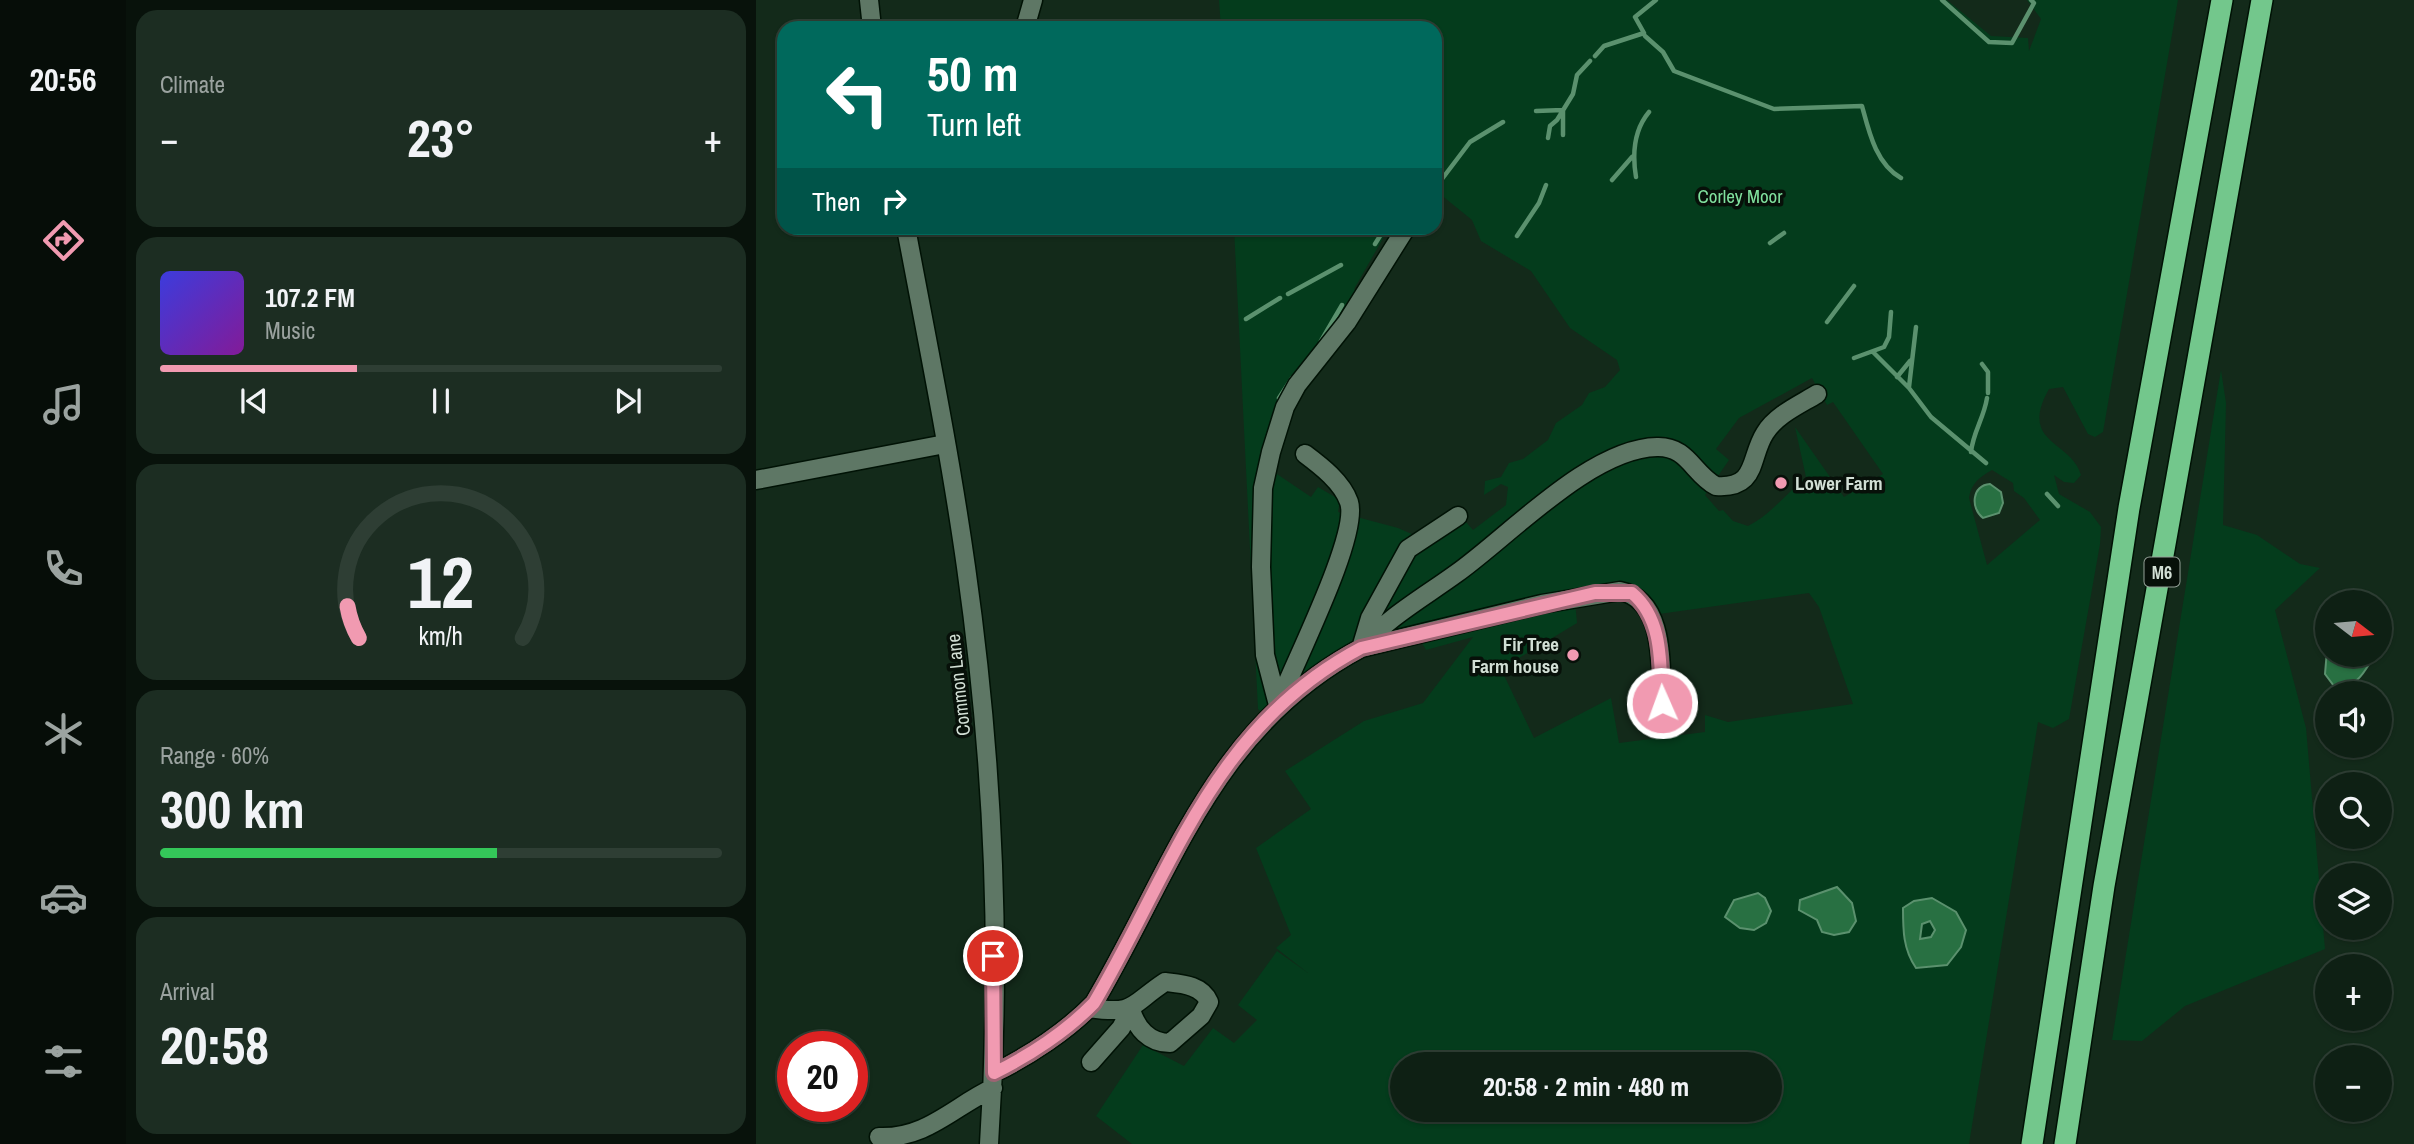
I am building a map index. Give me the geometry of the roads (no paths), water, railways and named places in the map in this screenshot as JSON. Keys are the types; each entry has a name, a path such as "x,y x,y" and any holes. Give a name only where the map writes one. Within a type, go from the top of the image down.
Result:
{"highway":[{"name":"M6","path":"2032,1144 2129,508 2222,0"},
{"name":"M6","path":"2065,1144 2105,886 2262,0"}],"street":[{"path":"869,0 871,21"},
{"path":"1027,21 1033,0"},
{"name":"Common Lane","path":"907,235 945,444 972,617 993,845 993,1080 989,1144"},
{"path":"1278,705 1265,655 1261,567 1263,488 1270,452 1285,407 1297,385 1347,322 1402,235"},
{"path":"1361,648 1380,626 1458,573 1537,508 1588,472 1637,449 1673,448 1716,486 1739,483 1752,470 1765,432 1778,419 1817,394"},
{"path":"756,480 945,444"},
{"path":"1278,705 1332,572 1351,514 1345,493 1324,468 1305,454"},
{"path":"1361,648 1370,618 1408,549 1458,516"},
{"path":"879,1137 916,1133 936,1124 1090,1008 1111,975 1187,824 1214,783 1278,705 1342,658 1361,648 1595,593 1632,593 1651,613 1657,640 1662,703"},
{"path":"1090,1008 1118,1012 1131,1009 1121,1028 1091,1062"}],"waterway":[{"path":"1595,56 1604,46 1644,33 1635,17 1656,0"},
{"path":"1942,0 1989,42 2012,43 2034,3 2031,0"},
{"path":"1645,36 1663,52 1674,71 1774,109 1862,106 1880,156 1892,172 1901,178"},
{"path":"1548,138 1550,126 1557,120 1573,94 1577,75 1590,61"},
{"path":"1536,111 1563,110 1563,135"},
{"path":"1636,177 1635,142 1640,126 1649,112"},
{"path":"1442,179 1470,142 1503,122"},
{"path":"1612,180 1632,157"},
{"path":"1517,236 1539,203 1546,185"},
{"path":"1770,243 1784,233"},
{"path":"1375,244 1381,235"},
{"path":"1288,294 1341,265"},
{"path":"1827,322 1854,286"},
{"path":"1246,319 1280,298"},
{"path":"1321,341 1342,305"},
{"path":"1854,358 1884,347 1889,337 1891,312"},
{"path":"1909,387 1916,327"},
{"path":"1874,353 1909,388 1931,417 1986,463"},
{"path":"1897,377 1910,361"},
{"path":"1982,364 1988,372 1988,393"},
{"path":"1279,398 1292,378"},
{"path":"1971,452 1987,398"},
{"path":"2047,494 2058,506"}],"place":[{"name":"Lower Farm","path":"1781,483"},
{"name":"Fir Tree Farm house","path":"1573,655"}],"park label":[{"name":"Corley Moor","path":"1740,196"}]}
